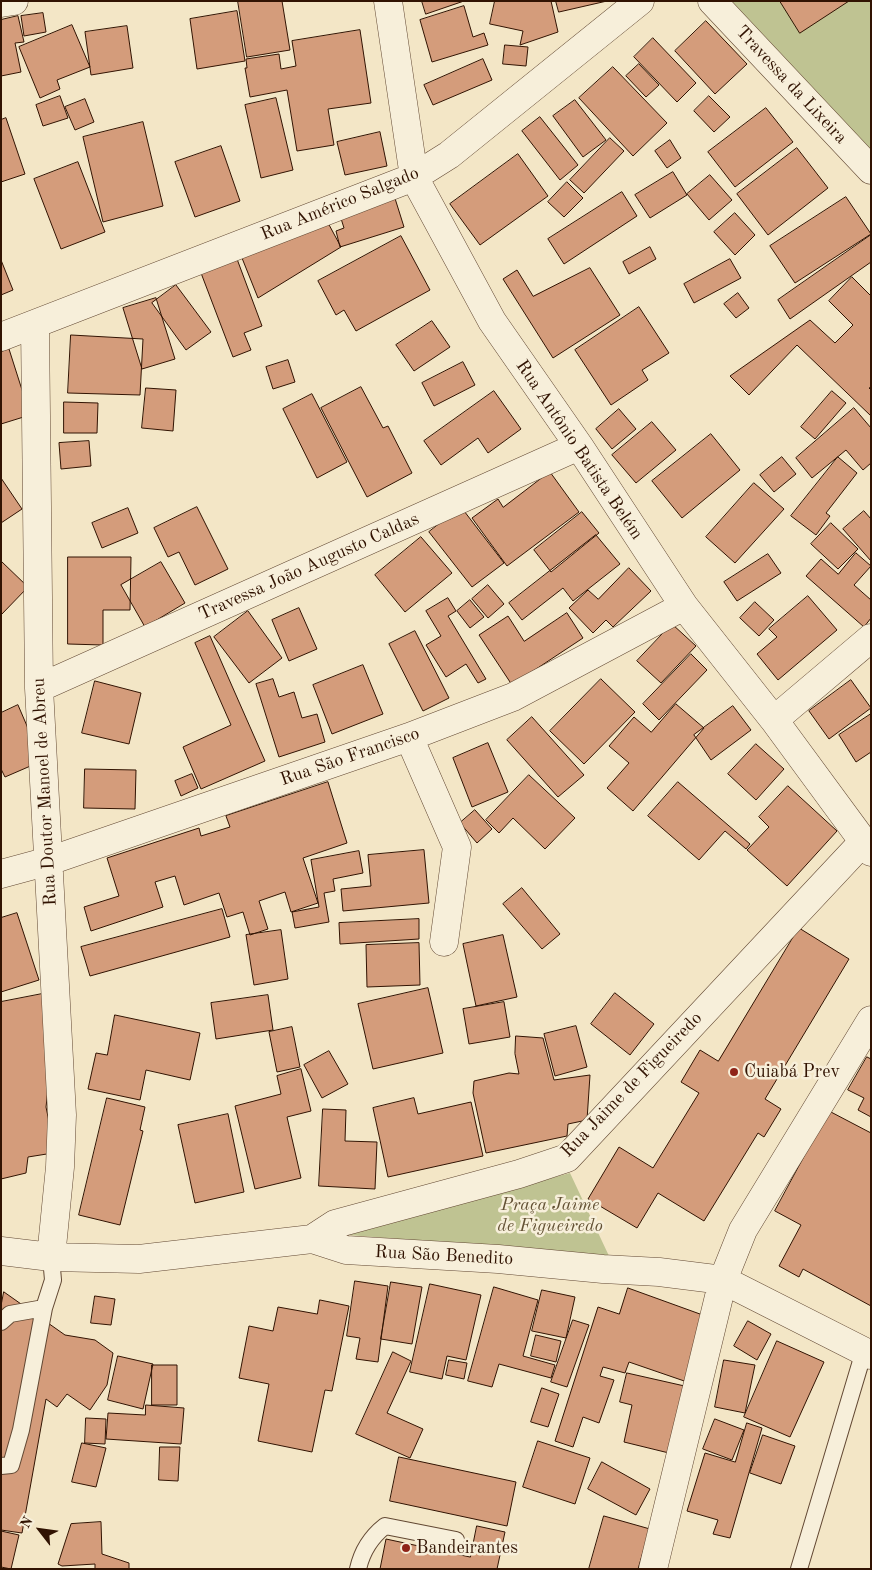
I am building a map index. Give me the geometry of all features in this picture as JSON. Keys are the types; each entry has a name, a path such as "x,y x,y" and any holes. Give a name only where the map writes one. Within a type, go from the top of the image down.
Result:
{"street":[{"path":"1,3 14,1"},
{"name":"Rua Antônio Batista Belém","path":"388,1 414,176 492,321 579,446 684,606 774,720 867,847"},
{"name":"Rua Américo Salgado","path":"1,337 414,176 449,155 640,1"},
{"name":"Travessa da Lixeira","path":"712,1 871,170"},
{"name":"Rua Doutor Manoel de Abreu","path":"35,325 39,688 62,1115 60,1167 51,1257"},
{"name":"Travessa João Augusto Caldas","path":"39,688 579,446"},
{"name":"Rua São Francisco","path":"1,874 49,861 409,737 512,697 684,606"},
{"path":"774,720 871,638"},
{"path":"409,737 457,847 444,942"},
{"name":"Rua Jaime de Figueiredo","path":"312,1239 335,1224 519,1174 567,1158 867,847"},
{"path":"653,1569 723,1280 743,1230 871,1020"},
{"name":"Rua São Benedito","path":"1,1251 51,1257 139,1259 312,1239 346,1250 498,1259 603,1269 659,1272 723,1280 867,1353"}],"lane":[{"path":"1,1466 11,1465 21,1430 44,1308 53,1280 51,1257"},
{"path":"1,1322 10,1314 44,1308"},
{"path":"799,1569 867,1353"},
{"path":"358,1569 364,1550 373,1535 385,1526 456,1540"}],"green space":[{"path":"728,1 871,1 871,161"},
{"name":"Praça Jaime de Figueiredo","path":"570,1173 609,1256 336,1234 371,1227"}],"building":[{"path":"238,1 282,1 290,50 247,57"},
{"path":"422,1 464,1 426,14"},
{"path":"495,1 551,1 558,32 520,45 523,31 490,24"},
{"path":"556,1 607,1 559,12"},
{"path":"780,1 849,1 800,33"},
{"path":"464,6 473,37 484,33 488,45 432,62 420,20"},
{"path":"237,11 245,61 197,69 190,19"},
{"path":"43,13 46,32 24,36 21,16"},
{"path":"18,16 24,42 15,43 21,72 1,76 1,20"},
{"path":"706,21 747,64 715,94 675,51"},
{"path":"72,25 90,67 57,80 60,89 40,98 19,47"},
{"path":"127,26 133,68 91,75 85,32"},
{"path":"360,30 371,103 328,109 334,145 297,151 287,90 250,97 245,68 247,68 246,59 279,54 281,69 296,66 292,41"},
{"path":"653,38 696,83 677,102 634,57"},
{"path":"505,45 528,47 526,66 503,64"},
{"path":"483,59 492,80 433,105 424,85"},
{"path":"639,64 659,85 646,97 626,76"},
{"path":"613,67 667,123 633,156 579,98"},
{"path":"60,96 68,118 43,126 36,105"},
{"path":"709,96 730,117 714,132 694,111"},
{"path":"276,98 293,170 261,178 245,105"},
{"path":"85,99 94,122 75,130 65,107"},
{"path":"575,100 606,140 583,157 553,116"},
{"path":"766,108 793,142 735,187 708,152"},
{"path":"540,117 578,165 560,180 522,131"},
{"path":"6,118 25,174 1,182 1,120"},
{"path":"143,122 163,206 103,222 83,137"},
{"path":"380,132 387,166 345,175 337,142"},
{"path":"610,138 624,151 584,193 570,180"},
{"path":"670,140 681,158 667,168 655,151"},
{"path":"221,146 240,201 195,217 175,162"},
{"path":"797,148 828,188 768,235 737,194"},
{"path":"518,154 548,196 480,245 450,204"},
{"path":"78,162 105,232 61,249 34,179"},
{"path":"673,172 687,195 650,218 635,195"},
{"path":"710,175 732,200 709,220 687,194"},
{"path":"567,182 583,198 564,217 548,202"},
{"path":"393,192 404,227 340,247 336,231 344,228 338,209"},
{"path":"622,192 637,216 564,264 548,239"},
{"path":"846,197 871,234 795,283 770,246"},
{"path":"735,213 755,235 735,255 714,232"},
{"path":"327,221 341,247 258,298 242,258"},
{"path":"871,235 871,262 790,319 778,300"},
{"path":"401,236 430,290 356,331 344,310 336,315 318,281"},
{"path":"650,247 656,259 629,274 623,262"},
{"path":"237,259 262,326 244,333 251,350 233,357 201,273"},
{"path":"730,259 741,278 694,303 684,284"},
{"path":"1,260 13,290 1,295"},
{"path":"590,268 620,315 553,358 503,279 517,270 533,296"},
{"path":"852,277 871,296 871,387 869,388 871,390 871,416 797,345 749,395 730,376 810,320 835,343 853,325 829,301"},
{"path":"176,285 211,332 186,350 152,303"},
{"path":"738,293 749,308 736,318 724,304"},
{"path":"156,298 175,359 142,369 123,308"},
{"path":"639,307 669,353 642,370 648,380 611,405 575,350"},
{"path":"432,321 450,347 414,371 396,345"},
{"path":"71,335 143,339 140,395 68,393"},
{"path":"9,349 30,415 1,424 1,352"},
{"path":"288,360 295,382 273,389 266,367"},
{"path":"463,362 475,385 434,406 422,383"},
{"path":"361,387 383,428 388,426 412,473 367,497 321,408"},
{"path":"146,388 176,390 173,431 142,428"},
{"path":"494,391 521,429 488,453 478,438 441,465 424,441"},
{"path":"832,391 846,403 815,439 801,427"},
{"path":"312,394 347,462 317,478 283,409"},
{"path":"64,402 98,403 97,433 64,433"},
{"path":"854,408 871,428 871,463 863,470 846,450 812,478 796,458"},
{"path":"619,409 636,429 612,449 596,429"},
{"path":"652,422 676,450 636,483 612,455"},
{"path":"711,434 740,470 682,518 652,481"},
{"path":"89,441 91,466 61,469 59,443"},
{"path":"782,457 796,474 774,492 760,475"},
{"path":"838,457 857,473 826,513 830,516 816,535 791,516"},
{"path":"550,472 579,512 507,566 472,518 498,499 503,507"},
{"path":"1,478 22,509 1,523"},
{"path":"754,483 784,509 735,563 706,537"},
{"path":"197,507 228,569 195,585 179,552 168,557 154,528"},
{"path":"461,507 504,563 472,587 429,532"},
{"path":"128,508 138,533 102,548 92,523"},
{"path":"864,511 871,519 871,561 843,529"},
{"path":"582,512 599,533 551,572 534,550"},
{"path":"831,523 858,549 838,569 811,544"},
{"path":"596,535 620,564 573,601 563,588 522,620 509,603"},
{"path":"421,537 452,573 405,612 375,575"},
{"path":"856,553 871,566 854,585 871,600 871,618 864,627 806,576 821,559 838,574"},
{"path":"768,554 781,573 737,601 724,582"},
{"path":"68,557 131,557 130,610 103,610 103,645 68,644"},
{"path":"1,561 28,587 1,615"},
{"path":"161,562 185,603 145,627 121,585"},
{"path":"629,568 651,591 613,627 606,620 593,633 569,608 588,590 598,599"},
{"path":"488,585 504,604 488,618 472,599"},
{"path":"808,596 837,630 778,680 757,654 777,637 769,629"},
{"path":"448,598 456,611 448,616 486,679 478,683 466,664 446,677 426,645 441,636 426,611"},
{"path":"470,600 484,617 470,628 457,611"},
{"path":"755,602 774,620 759,636 740,618"},
{"path":"299,608 317,649 289,661 272,620"},
{"path":"248,611 282,658 249,683 214,637"},
{"path":"567,613 583,638 512,685 479,635 508,616 524,641"},
{"path":"672,624 696,646 661,683 637,661"},
{"path":"415,631 449,698 423,711 389,644"},
{"path":"210,636 265,761 201,789 183,747 231,725 195,643"},
{"path":"691,654 707,670 659,720 643,704"},
{"path":"363,665 383,714 332,734 313,685"},
{"path":"273,679 279,697 294,692 302,718 317,714 325,742 279,757 256,684"},
{"path":"601,679 635,712 584,764 550,731"},
{"path":"851,680 871,708 829,739 809,711"},
{"path":"95,681 141,693 129,744 82,733"},
{"path":"676,704 704,728 633,811 607,788 629,763 609,746 634,717 651,732"},
{"path":"18,705 42,761 5,777 1,769 1,713"},
{"path":"733,706 751,730 711,760 694,735"},
{"path":"871,714 871,752 856,762 839,735"},
{"path":"532,717 584,775 558,797 507,740"},
{"path":"488,743 508,792 472,807 453,758"},
{"path":"756,744 784,769 756,800 728,774"},
{"path":"85,769 136,770 135,809 84,808"},
{"path":"192,774 198,788 181,796 175,781"},
{"path":"529,775 575,818 545,849 513,818 499,833 486,820"},
{"path":"328,782 347,843 303,858 318,903 291,912 285,892 259,901 268,929 250,935 243,912 227,917 219,893 184,905 175,876 155,882 163,907 91,931 84,907 119,896 107,858 199,828 201,836 230,827 226,816"},
{"path":"678,782 750,844 746,849 725,831 699,860 648,816"},
{"path":"788,786 837,831 787,886 747,850 769,827 759,817"},
{"path":"475,810 492,829 477,843 460,823"},
{"path":"424,850 429,903 343,911 341,889 371,886 368,855"},
{"path":"359,851 363,873 333,879 335,891 324,893 329,922 295,928 292,912 319,907 311,860"},
{"path":"522,888 560,934 542,949 503,904"},
{"path":"222,909 230,937 90,976 81,947"},
{"path":"17,913 39,980 1,992 1,918"},
{"path":"419,919 419,939 340,944 339,923"},
{"name":"Cuiabá Prev","path":"799,928 849,959 765,1099 781,1109 764,1137 758,1133 704,1221 658,1193 637,1228 588,1199 619,1147 653,1168 699,1093 681,1082 700,1050 718,1061"},
{"path":"281,930 288,979 254,985 246,935"},
{"path":"503,935 517,997 476,1006 463,944"},
{"path":"419,943 420,985 367,987 366,945"},
{"path":"428,988 443,1053 373,1069 358,1004"},
{"path":"615,993 654,1024 630,1055 591,1024"},
{"path":"42,994 51,1065 46,1107 54,1146 53,1153 28,1157 26,1173 1,1179 1,1002"},
{"path":"268,995 273,1030 216,1039 211,1003"},
{"path":"504,1002 510,1037 469,1044 463,1009"},
{"path":"115,1015 200,1033 190,1080 146,1070 140,1100 88,1089 96,1053 107,1055"},
{"path":"576,1026 587,1067 555,1076 544,1034"},
{"path":"292,1027 300,1067 277,1072 269,1032"},
{"path":"516,1036 543,1038 554,1080 590,1075 587,1120 568,1124 567,1136 486,1153 473,1093 474,1081 509,1073 519,1074 515,1054"},
{"path":"329,1051 348,1084 322,1098 304,1065"},
{"path":"867,1057 871,1059 871,1117 858,1110 864,1098 848,1090"},
{"path":"301,1069 311,1111 287,1117 301,1178 255,1189 235,1106 281,1094 277,1076"},
{"path":"107,1098 145,1107 140,1130 143,1131 120,1225 79,1215"},
{"path":"414,1098 418,1114 471,1102 483,1156 388,1177 373,1108"},
{"path":"323,1109 346,1110 345,1141 377,1142 375,1189 319,1186"},
{"path":"829,1111 871,1133 871,1306 803,1269 799,1277 779,1266 801,1225 775,1211"},
{"path":"228,1114 244,1192 195,1203 178,1125"},
{"path":"355,1281 388,1286 378,1362 356,1359 360,1338 347,1336"},
{"path":"391,1282 422,1287 412,1344 381,1339"},
{"path":"430,1284 481,1295 466,1360 447,1356 442,1379 410,1372"},
{"path":"494,1287 538,1300 523,1356 555,1365 551,1378 499,1364 492,1387 468,1381"},
{"path":"628,1288 711,1318 693,1384 629,1362 625,1373 603,1367 600,1376 614,1380 599,1423 583,1417 573,1447 555,1441 598,1307 619,1314"},
{"path":"542,1290 575,1297 566,1338 532,1331"},
{"path":"4,1292 65,1335 95,1340 113,1353 107,1385 90,1410 67,1394 57,1407 46,1399 22,1533 1,1530 1,1306"},
{"path":"95,1296 115,1299 111,1325 91,1323"},
{"path":"320,1300 349,1306 332,1391 325,1390 312,1452 258,1441 269,1384 239,1378 249,1326 273,1331 278,1307 317,1314"},
{"path":"573,1320 589,1325 567,1387 551,1382"},
{"path":"748,1321 771,1334 757,1360 734,1346"},
{"path":"536,1335 561,1341 556,1362 531,1356"},
{"path":"777,1341 824,1362 790,1437 744,1417"},
{"path":"393,1352 411,1361 387,1413 423,1429 410,1458 356,1434"},
{"path":"118,1356 153,1364 143,1409 108,1400"},
{"path":"449,1360 467,1363 464,1379 446,1375"},
{"path":"724,1360 755,1365 745,1413 715,1407"},
{"path":"152,1365 177,1365 177,1405 152,1405"},
{"path":"627,1373 689,1387 673,1454 624,1442 632,1405 620,1402"},
{"path":"542,1388 559,1394 548,1427 531,1422"},
{"path":"146,1405 184,1408 181,1444 106,1439 108,1413 145,1415"},
{"path":"86,1418 106,1419 105,1444 85,1443"},
{"path":"715,1419 744,1430 732,1460 703,1449"},
{"path":"747,1423 762,1428 730,1538 713,1534 718,1520 687,1511 705,1453 735,1462"},
{"path":"763,1435 795,1446 781,1484 750,1473"},
{"path":"538,1441 590,1458 575,1504 523,1487"},
{"path":"82,1443 106,1448 96,1487 72,1482"},
{"path":"160,1447 180,1447 178,1481 159,1480"},
{"path":"399,1457 516,1482 507,1526 390,1501"},
{"path":"602,1462 650,1489 636,1515 588,1489"},
{"path":"604,1516 650,1529 638,1569 589,1569"},
{"path":"101,1522 102,1554 129,1563 129,1569 95,1569 95,1564 62,1566 58,1564 71,1524"},
{"name":"Bandeirantes","path":"477,1526 505,1532 497,1569 380,1569 386,1539 470,1557"},
{"path":"1,1531 19,1535 11,1569 1,1567"}],"place":[{"name":"Cuiabá Prev","path":"734,1072"},
{"name":"Bandeirantes","path":"406,1548"}]}
